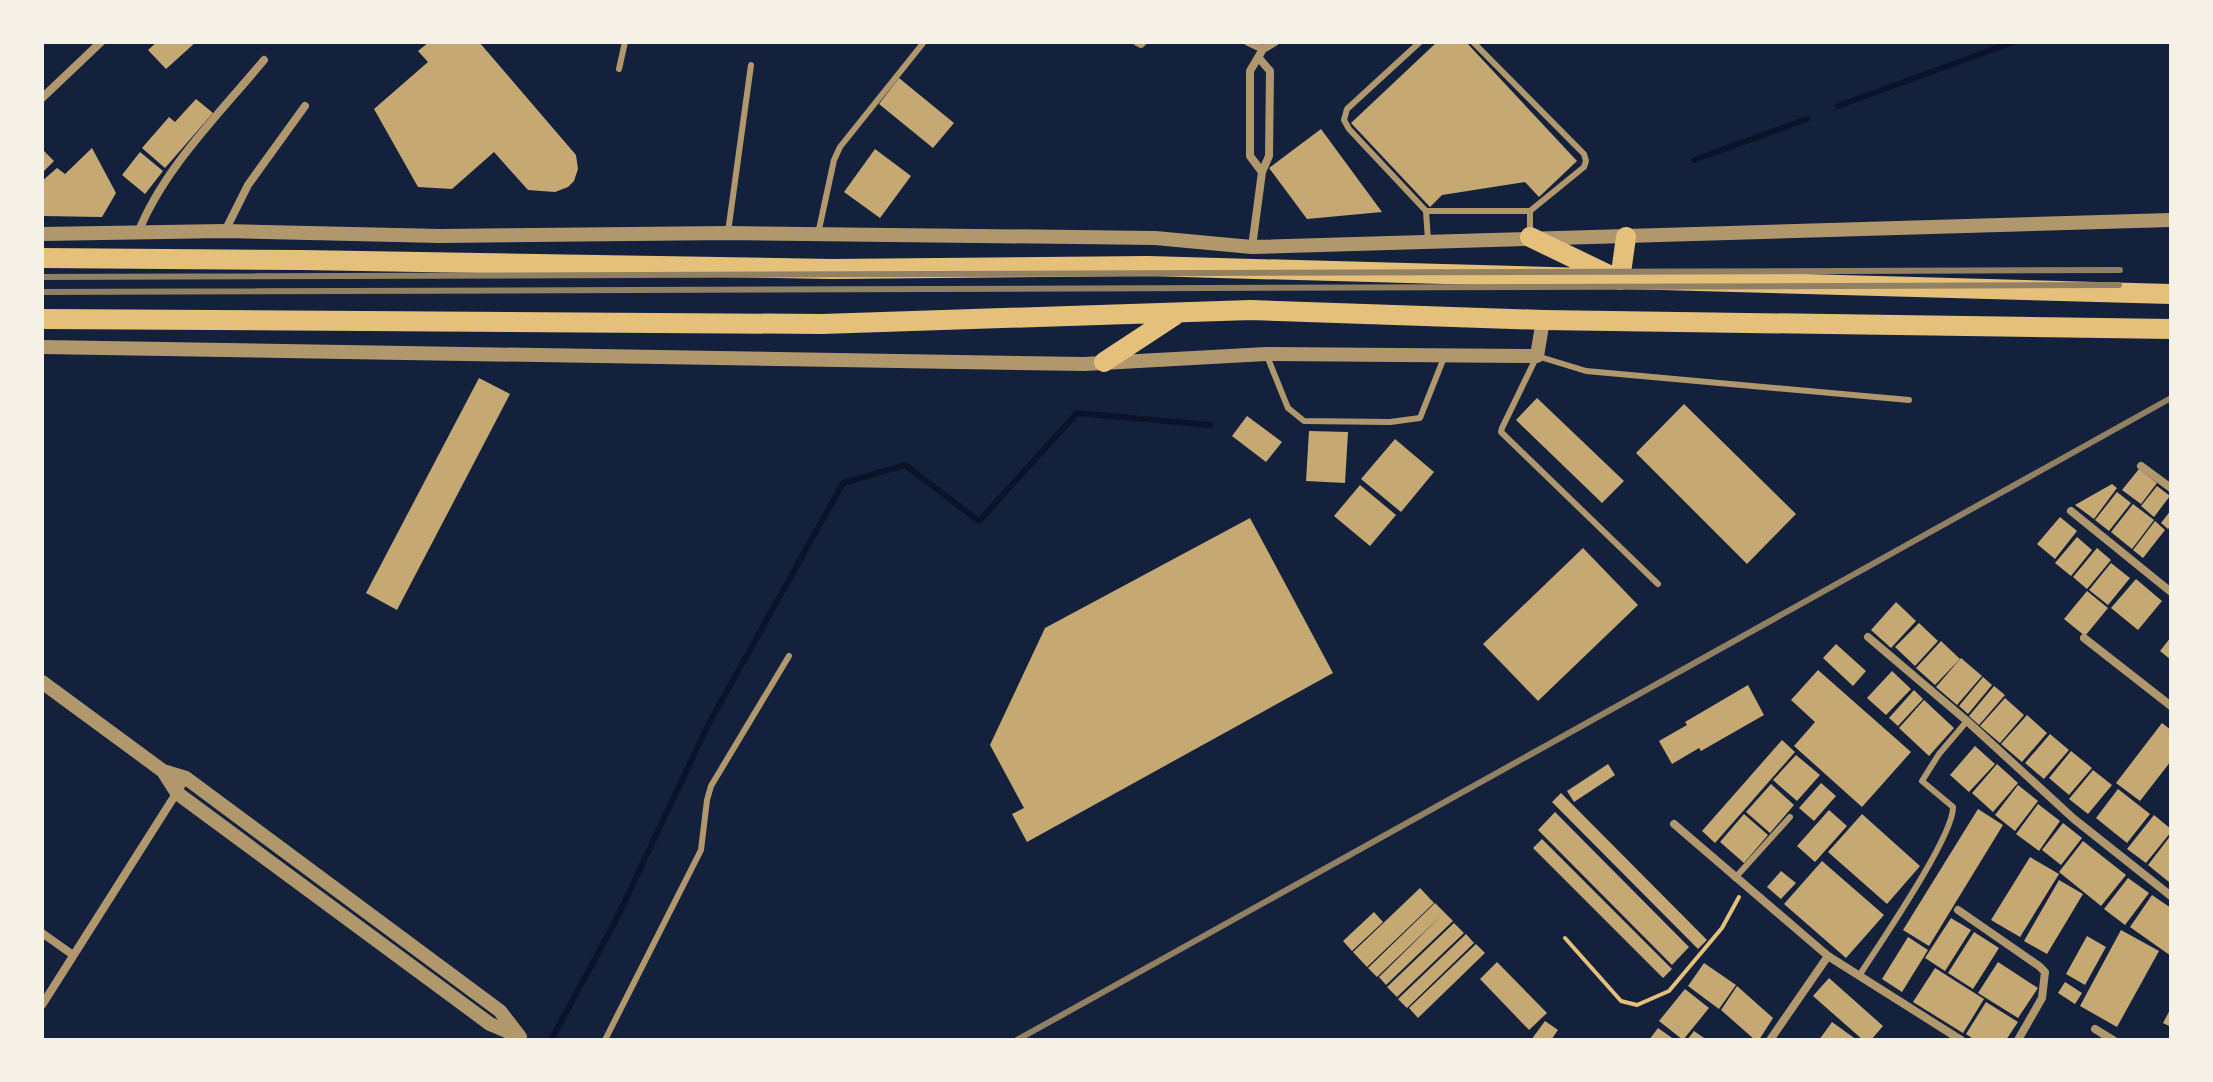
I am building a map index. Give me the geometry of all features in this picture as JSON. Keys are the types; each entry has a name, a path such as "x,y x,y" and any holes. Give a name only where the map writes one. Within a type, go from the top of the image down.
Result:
{"highway":[{"path":"1530,237 1620,280"},
{"path":"1620,280 1626,237"},
{"path":"42,258 818,269 1148,266 2171,294"},
{"path":"42,319 822,324 1251,310 1543,320 2171,329"},
{"path":"1104,362 1177,314"}],"street":[{"path":"42,98 101,42"},
{"path":"1248,42 1261,53 1270,71 1269,156 1262,172 1252,247"},
{"path":"1262,172 1250,156 1250,71 1261,53 1275,42"},
{"path":"137,233 172,171 264,60"},
{"path":"225,231 248,185 305,106"},
{"path":"42,234 225,231 440,236 728,233 1155,238 1252,247 2171,220"},
{"path":"42,347 1053,363 1266,354 1537,356 1543,320"},
{"path":"2141,466 2171,488"},
{"path":"2071,511 2171,592"},
{"path":"1868,637 1967,721 2074,819 2171,896"},
{"path":"2084,638 2171,706"},
{"path":"42,682 163,771 186,778 500,1011 522,1038"},
{"path":"163,771 177,793 490,1024 522,1038"},
{"path":"42,1005 186,778"},
{"path":"1674,824 1828,956 1961,1040"},
{"path":"1958,910 2045,972 2042,998 2018,1040"},
{"path":"42,933 73,955"},
{"path":"1770,1040 1828,956"},
{"path":"2095,1029 2113,1040"}],"lane":[{"path":"619,69 625,42"},
{"path":"818,235 834,160 840,147 924,42"},
{"path":"1420,42 1347,109 1344,120 1426,211 1428,240"},
{"path":"1426,211 1530,211 1584,167 1586,161 1584,154 1473,42"},
{"path":"728,233 751,65"},
{"path":"1530,211 1530,237"},
{"path":"1266,354 1288,408 1304,421 1390,422 1420,418 1445,355"},
{"path":"1658,584 1501,432 1537,356 1586,371 1909,400"},
{"path":"605,1040 701,850 711,786 789,656"},
{"path":"1859,976 1930,863 1952,818 1953,807 1922,781 1939,754 1967,721"},
{"path":"1735,878 1790,817"}],"path":[{"path":"1565,938 1621,1001 1637,1005 1669,991 1722,928 1745,886"}],"building":[{"path":"157,42 196,42 166,69 148,50"},
{"path":"429,42 479,42 576,155 578,169 568,187 555,192 528,190 494,152 452,189 418,187 374,109 428,62 418,51"},
{"path":"1437,42 1466,42 1577,161 1539,197 1525,182 1442,195 1430,207 1351,123"},
{"path":"899,78 954,123 933,148 879,104"},
{"path":"196,99 213,113 165,168 142,148 169,117 175,122"},
{"path":"1321,129 1382,212 1307,219 1269,168"},
{"path":"92,148 116,193 102,217 42,216 42,181 57,168 65,174"},
{"path":"42,149 54,161 42,173"},
{"path":"875,149 911,176 880,218 844,192"},
{"path":"140,152 163,171 145,194 122,175"},
{"path":"479,378 510,394 397,610 366,593"},
{"path":"1537,398 1624,481 1602,503 1516,420"},
{"path":"1684,404 1796,514 1747,564 1636,453"},
{"path":"1247,416 1282,442 1266,462 1232,436"},
{"path":"1309,431 1348,432 1345,483 1306,481"},
{"path":"1395,439 1434,472 1401,512 1361,479"},
{"path":"2139,469 2157,483 2141,504 2122,490"},
{"path":"2112,484 2117,488 2094,519 2075,505"},
{"path":"1360,485 1396,515 1370,546 1334,516"},
{"path":"2157,486 2170,496 2154,517 2141,506"},
{"path":"2117,492 2131,503 2109,531 2095,520"},
{"path":"2133,504 2154,520 2132,549 2111,532"},
{"path":"2171,510 2171,526 2168,529 2161,523"},
{"path":"2060,517 2077,531 2055,559 2037,544"},
{"path":"1250,518 1333,673 1027,842 1012,814 1024,808 990,745 1045,628"},
{"path":"2155,521 2165,530 2143,558 2133,550"},
{"path":"2077,537 2092,550 2071,576 2055,563"},
{"path":"1583,548 1638,605 1538,701 1483,644"},
{"path":"2097,548 2111,560 2087,589 2073,577"},
{"path":"2111,563 2130,578 2108,605 2089,590"},
{"path":"2136,579 2162,601 2138,630 2111,608"},
{"path":"2087,591 2108,608 2085,636 2064,619"},
{"path":"1896,602 1916,621 1891,648 1871,630"},
{"path":"1919,623 1938,641 1915,666 1895,647"},
{"path":"2171,637 2171,660 2160,651"},
{"path":"1941,641 1960,659 1935,685 1916,668"},
{"path":"1836,644 1866,671 1853,686 1823,658"},
{"path":"1961,658 1982,676 1957,705 1936,687"},
{"path":"1818,670 1911,752 1862,807 1794,746 1815,722 1791,700"},
{"path":"1892,671 1911,689 1886,715 1867,698"},
{"path":"1983,677 1992,685 1968,714 1959,706"},
{"path":"1748,685 1764,715 1672,764 1659,741"},
{"path":"1994,686 2005,695 1979,725 1969,716"},
{"path":"1914,690 1923,699 1898,726 1889,718"},
{"path":"2005,698 2024,715 2000,743 1980,726"},
{"path":"1924,700 1954,728 1929,756 1899,728"},
{"path":"2027,715 2047,733 2022,762 2001,744"},
{"path":"2162,723 2171,730 2171,761 2140,801 2116,783"},
{"path":"2050,734 2069,750 2044,779 2025,763"},
{"path":"1782,740 1795,752 1715,843 1702,831"},
{"path":"1975,746 1995,764 1969,792 1950,775"},
{"path":"2071,751 2092,768 2069,795 2049,778"},
{"path":"1796,755 1820,775 1797,801 1773,780"},
{"path":"1608,764 1615,775 1574,802 1567,791"},
{"path":"1997,764 2018,783 1993,812 1972,793"},
{"path":"2093,770 2112,785 2088,814 2069,799"},
{"path":"1821,783 1836,796 1814,821 1799,808"},
{"path":"1771,784 1794,805 1770,833 1746,812"},
{"path":"2018,785 2038,801 2015,831 1995,815"},
{"path":"2118,789 2150,814 2127,843 2096,818"},
{"path":"1561,793 1707,940 1698,949 1552,802"},
{"path":"2038,804 2060,821 2039,851 2016,834"},
{"path":"1978,809 2003,825 1929,946 1903,930"},
{"path":"1829,810 1847,826 1815,862 1797,846"},
{"path":"1555,812 1689,947 1672,965 1538,830"},
{"path":"1744,814 1768,835 1744,863 1720,842"},
{"path":"1862,814 1920,866 1887,904 1828,852"},
{"path":"2154,815 2171,832 2146,863 2127,849"},
{"path":"2063,823 2082,838 2061,865 2042,850"},
{"path":"2171,835 2171,879 2169,882 2148,865"},
{"path":"1542,839 1672,969 1663,978 1533,848"},
{"path":"2083,841 2126,875 2101,906 2059,872"},
{"path":"2030,857 2059,874 2020,937 1991,920"},
{"path":"1822,861 1884,915 1846,958 1784,904"},
{"path":"1781,871 1796,883 1781,899 1767,887"},
{"path":"2128,878 2149,893 2125,925 2104,909"},
{"path":"2059,880 2083,894 2047,954 2024,941"},
{"path":"1420,888 1434,903 1367,967 1353,952"},
{"path":"2152,895 2171,908 2171,956 2130,927"},
{"path":"1435,903 1453,921 1386,985 1379,977 1442,915 1377,977 1368,968"},
{"path":"1374,912 1383,922 1352,951 1343,941"},
{"path":"1951,918 1971,930 1945,971 1925,958"},
{"path":"1454,923 1464,933 1397,997 1387,987"},
{"path":"2121,930 2159,951 2117,1027 2080,1006"},
{"path":"1974,932 1999,948 1973,989 1948,973"},
{"path":"1466,934 1474,943 1407,1008 1398,999"},
{"path":"2087,936 2106,947 2085,985 2066,974"},
{"path":"1908,937 1928,950 1902,992 1882,979"},
{"path":"1476,944 1485,953 1418,1018 1409,1008"},
{"path":"1497,962 1547,1013 1529,1030 1480,979"},
{"path":"1998,962 2038,988 2018,1018 1978,993"},
{"path":"1704,963 1736,985 1719,1009 1688,986"},
{"path":"1935,968 1984,999 1963,1033 1913,1002"},
{"path":"1829,978 1883,1026 1871,1040 1863,1040 1813,996"},
{"path":"2065,982 2082,993 2075,1004 2058,993"},
{"path":"1737,986 1773,1018 1759,1040 1755,1040 1721,1010"},
{"path":"1685,989 1709,1008 1683,1040 1659,1021"},
{"path":"1986,1002 2018,1022 2006,1040 1975,1040 1966,1034"},
{"path":"2171,1008 2171,1027 2163,1023"},
{"path":"1545,1021 1558,1030 1551,1040 1531,1040"},
{"path":"1832,1022 1857,1040 1819,1040"},
{"path":"1658,1028 1675,1040 1649,1040"},
{"path":"1694,1031 1707,1040 1687,1040"}],"waterway":[{"path":"1838,106 2013,42"},
{"path":"1694,160 1807,119"},
{"path":"551,1040 615,922 708,725 843,483 905,465 979,521 1077,413 1210,425"}],"railway":[{"path":"42,277 2120,270"},
{"path":"42,292 2119,285"},
{"path":"1017,1040 2171,398"}]}
